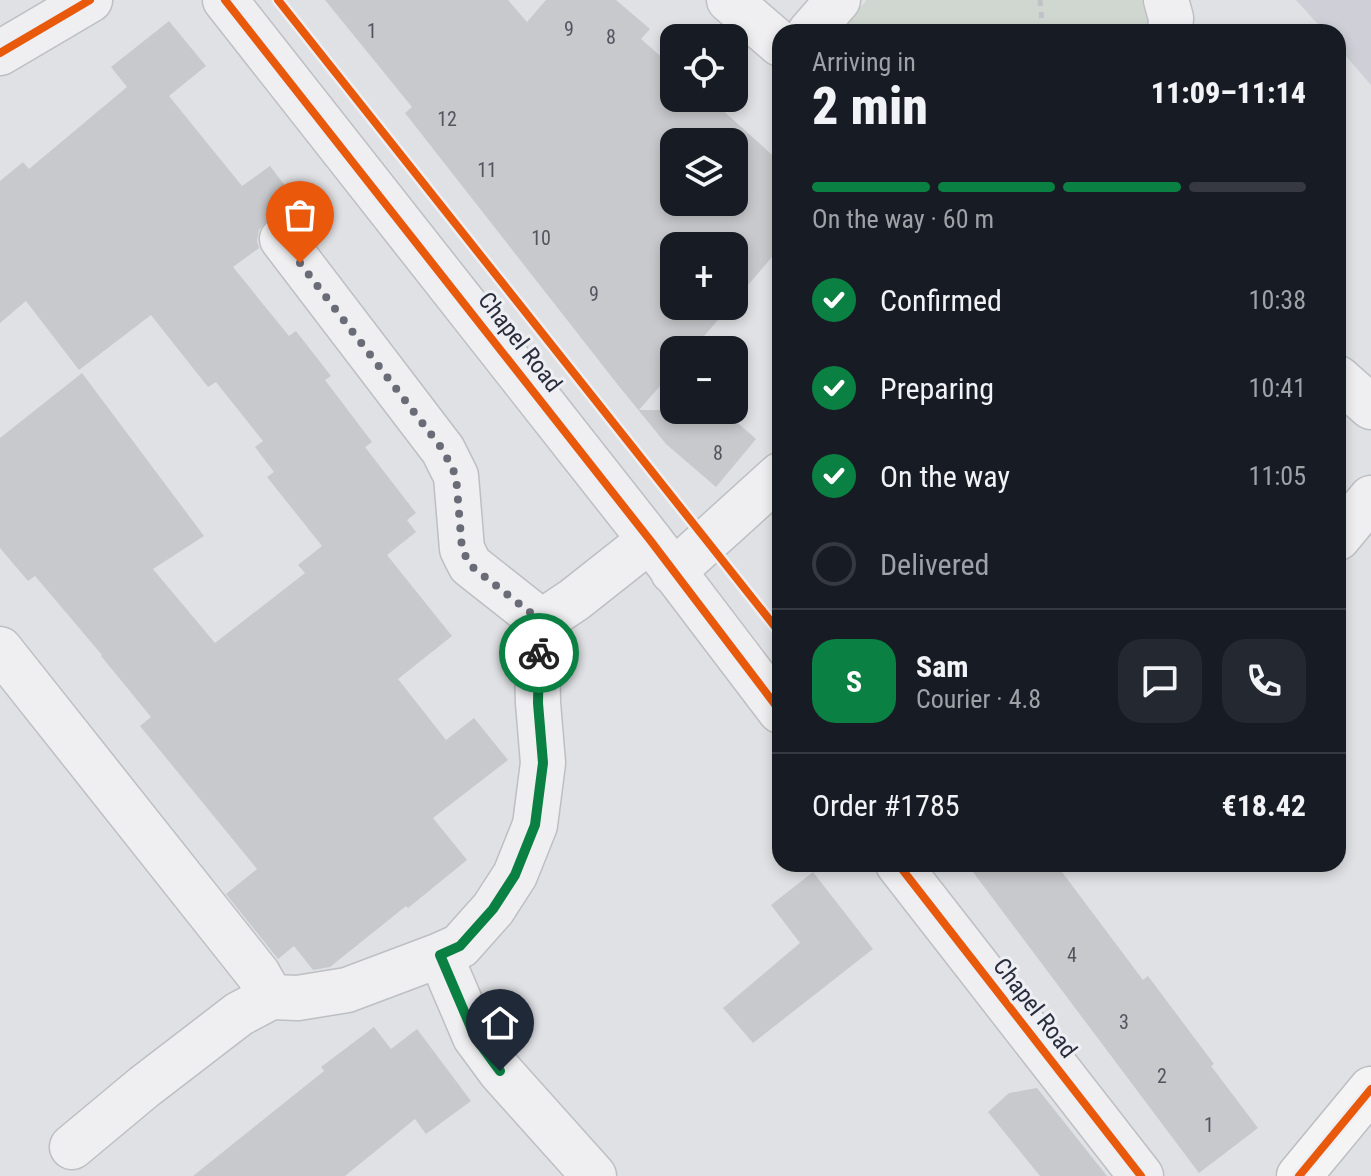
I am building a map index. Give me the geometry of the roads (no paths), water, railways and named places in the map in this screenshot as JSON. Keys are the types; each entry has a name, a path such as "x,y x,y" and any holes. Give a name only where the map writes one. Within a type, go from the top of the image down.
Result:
{"main road":[{"path":"1299,1176 1371,1089"}],"street":[{"path":"0,53 90,0"},
{"name":"Chapel Road","path":"225,0 772,700"},
{"path":"729,0 772,37"},
{"path":"817,24 838,0"},
{"path":"1166,0 1171,24"},
{"path":"282,239 443,450 456,476 462,549 470,565 546,625"},
{"path":"1346,385 1371,407"},
{"path":"72,1147 239,1014 271,997 298,998 347,990 460,946 493,909 515,875 535,825 543,763 537,662 541,637 550,616 574,600 662,556 772,480"},
{"path":"1346,528 1371,498"},
{"path":"0,649 248,961 271,997"},
{"name":"Chapel Road","path":"904,872 1141,1176"},
{"path":"440,955 475,1037 500,1071 594,1176"}]}
